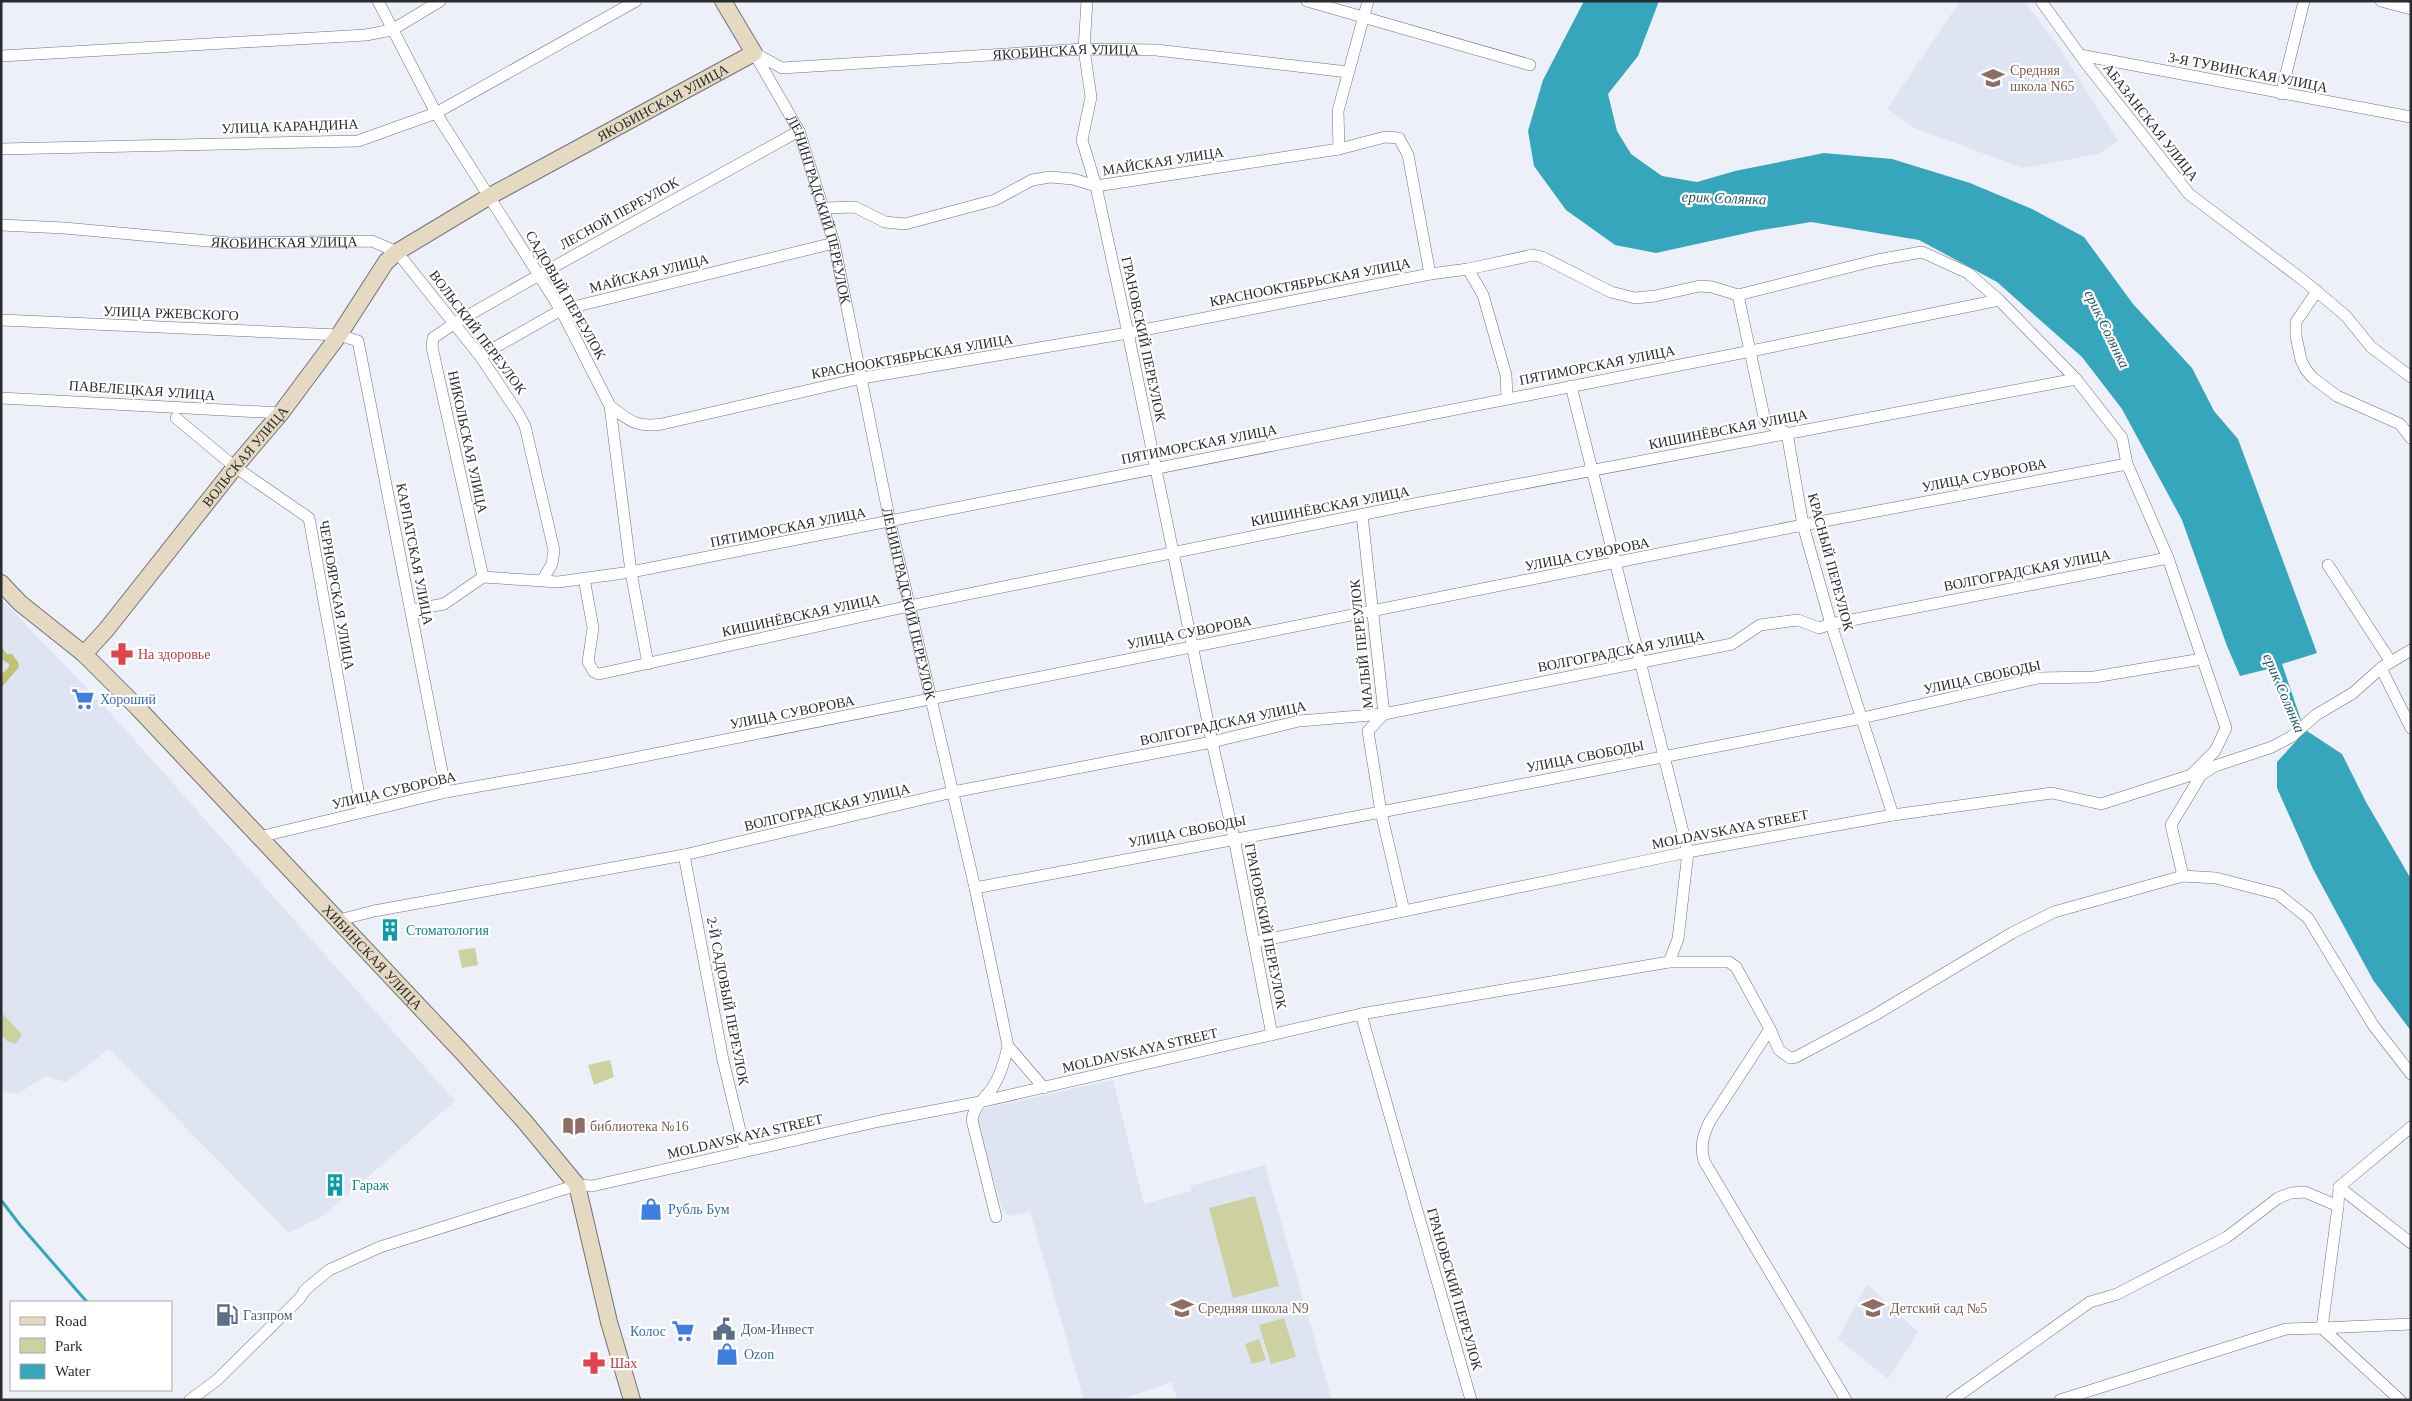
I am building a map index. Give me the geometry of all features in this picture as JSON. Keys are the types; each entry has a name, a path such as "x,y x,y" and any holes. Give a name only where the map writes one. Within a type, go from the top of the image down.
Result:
{"street":[{"name":"САДОВЫЙ ПЕРЕУЛОК","path":"378,1 436,113 561,310 610,406 631,572 648,664"},
{"path":"1,56 366,36 392,30 440,1"},
{"name":"УЛИЦА КАРАНДИНА","path":"1,149 358,141 436,113 636,1"},
{"name":"ЛЕНИНГРАДСКИЙ ПЕРЕУЛОК","path":"723,1 799,131 834,243 890,522 975,888 1008,1046 1002,1068 993,1087 980,1102 972,1120 996,1217"},
{"name":"ГРАНОВСКИЙ ПЕРЕУЛОК","path":"1087,1 1084,49 1091,97 1082,140 1096,186 1128,333 1212,742 1234,838 1272,1035"},
{"path":"1307,1 1530,65"},
{"path":"1339,149 1338,111 1368,1"},
{"name":"АБАЗАНСКАЯ УЛИЦА","path":"2041,1 2080,55 2189,194 2317,291 2346,316 2371,348 2411,378"},
{"path":"2281,94 2304,1"},
{"path":"2381,1 2411,9"},
{"name":"ЯКОБИНСКАЯ УЛИЦА","path":"1,225 64,228 230,243 372,240 397,252 490,196 754,53 782,68 1084,49 1156,50 1348,72"},
{"name":"3-Я ТУВИНСКАЯ УЛИЦА","path":"2080,55 2411,118"},
{"name":"ЛЕСНОЙ ПЕРЕУЛОК","path":"455,323 799,131"},
{"name":"МАЙСКАЯ УЛИЦА","path":"824,208 855,207 885,222 905,224 996,200 1032,180 1050,177 1073,179 1096,186 1339,149 1385,137 1399,138 1408,155 1430,274"},
{"name":"МАЙСКАЯ УЛИЦА","path":"480,356 561,310 834,243"},
{"name":"ВОЛЬСКИЙ ПЕРЕУЛОК","path":"397,252 480,356 518,413 528,437 554,550 552,564 544,579"},
{"name":"ВОЛЬСКАЯ УЛИЦА","path":"84,654 106,630 235,467 281,413 339,335 386,262 397,252"},
{"path":"1787,433 1765,420 1738,295 1877,260 1922,252 1968,273 1999,300 2076,379 2122,438 2127,464 2168,558 2226,728 2215,751 2190,775"},
{"name":"КРАСНООКТЯБРЬСКАЯ УЛИЦА","path":"610,406 635,424 648,426 862,378 1128,333 1533,255 1542,257 1623,297 1655,296 1700,286 1712,287 1738,295"},
{"path":"1468,269 1483,295 1506,375 1507,398"},
{"path":"2317,291 2296,322 2296,336 2301,360 2306,370 2337,396 2400,424 2411,438"},
{"name":"ПЯТИМОРСКАЯ УЛИЦА","path":"483,577 544,579 558,582 631,572 1751,351 1999,300"},
{"name":"УЛИЦА РЖЕВСКОГО","path":"1,320 339,335"},
{"name":"НИКОЛЬСКАЯ УЛИЦА","path":"455,323 433,338 431,344 483,577"},
{"name":"КАРПАТСКАЯ УЛИЦА","path":"339,335 358,340 446,792"},
{"name":"КИШИНЁВСКАЯ УЛИЦА","path":"584,578 593,628 588,662 594,672 598,674 910,606 1362,515 2076,379"},
{"path":"1571,386 1688,852 1678,939 1669,962"},
{"name":"ПАВЕЛЕЦКАЯ УЛИЦА","path":"1,398 281,413"},
{"name":"ЧЕРНОЯРСКАЯ УЛИЦА","path":"176,418 235,467 309,518 362,812"},
{"name":"КРАСНЫЙ ПЕРЕУЛОК","path":"1787,433 1803,525 1831,624 1893,814"},
{"name":"УЛИЦА СУВОРОВА","path":"259,837 446,792 572,770 1616,564 1803,525 2127,464"},
{"name":"МАЛЫЙ ПЕРЕУЛОК","path":"1362,515 1384,714 1368,731 1382,812 1404,911"},
{"name":"ВОЛГОГРАДСКАЯ УЛИЦА","path":"339,920 374,911 684,855 953,792 1212,742 1299,721 1384,714 1732,644 1760,625 1798,620 1819,628 1831,624 2168,558"},
{"path":"2328,565 2386,664 2411,728"},
{"path":"411,610 444,604 483,577"},
{"name":"ХИБИНСКАЯ УЛИЦА","path":"1,583 20,603 84,654 137,707 339,920 525,1122 577,1185 609,1322 632,1400"},
{"name":"MOLDAVSKAYA STREET","path":"1255,942 1688,852 1893,814 2052,793 2101,804 2210,769 2242,755 2272,747 2291,737 2316,715 2353,693 2386,664 2411,650"},
{"name":"УЛИЦА СВОБОДЫ","path":"975,888 1234,838 1382,812 1862,718 2038,678 2094,677 2202,659"},
{"path":"2183,876 2171,824 2201,775 2210,769"},
{"name":"2-Й САДОВЫЙ ПЕРЕУЛОК","path":"684,855 723,1060 745,1151"},
{"path":"1770,1029 1779,1050 1790,1058 1796,1057 1882,1010 2012,933 2054,912 2183,876 2216,878 2278,894 2308,918 2373,1025 2411,1074"},
{"name":"MOLDAVSKAYA STREET","path":"190,1400 217,1380 300,1298 305,1290 329,1270 380,1247 577,1185 592,1186 880,1121 980,1102 1361,1014 1669,962 1729,962 1736,967 1770,1029"},
{"name":"ГРАНОВСКИЙ ПЕРЕУЛОК","path":"1361,1014 1470,1400"},
{"path":"1770,1029 1710,1121 1702,1140 1701,1151 1704,1161 1846,1400"},
{"path":"1008,1046 1044,1088"},
{"path":"2322,1328 2339,1187 2411,1127"},
{"path":"2339,1187 2411,1243"},
{"path":"1952,1400 2090,1302 2116,1294 2227,1237 2278,1198 2291,1193 2304,1192 2338,1206"},
{"path":"2060,1400 2286,1328 2411,1324"},
{"path":"2322,1328 2400,1400"}],"shaded area":[{"name":"Средняя школа N65","path":"1960,1 2024,1 2059,47 2118,141 2098,154 2023,168 1914,128 1887,109"},
{"path":"1,599 106,708 455,1101 323,1216 289,1233 109,1049 66,1082 45,1076 18,1094 1,1091"},
{"name":"Средняя школа N9","path":"1113,1080 1144,1204 1191,1191 1190,1186 1265,1165 1332,1400 1177,1400 1172,1382 1118,1400 1084,1400 1030,1211 1011,1216 1006,1214 1002,1208 978,1120 980,1114 986,1108"},
{"name":"Детский сад №5","path":"1867,1284 1918,1332 1888,1379 1838,1339"}],"green space":[{"path":"2,648 7,654 12,654 19,667 1,688 1,675 9,667 9,664 1,659"},
{"path":"475,948 478,965 462,968 458,950"},
{"path":"3,1014 22,1034 16,1044 7,1041 1,1034"},
{"path":"610,1060 614,1077 594,1085 588,1065"},
{"path":"1255,1196 1279,1286 1233,1298 1209,1208"},
{"path":"1284,1318 1296,1357 1271,1364 1259,1325"},
{"path":"1259,1339 1266,1360 1252,1364 1245,1344"}],"water":[{"name":"ерик Солянка","path":"1584,1 1659,1 1638,56 1608,94 1617,131 1631,154 1662,176 1697,182 1735,171 1824,153 1892,159 1970,183 2032,209 2084,237 2133,304 2192,368 2214,411 2238,439 2317,653 2282,664 2304,729 2342,754 2366,802 2411,879 2411,1031 2373,980 2313,869 2277,788 2277,762 2297,740 2268,669 2240,676 2227,646 2182,520 2122,409 2082,357 1997,282 1919,240 1811,222 1756,231 1656,253 1615,245 1566,210 1534,166 1528,131 1543,80"}],"waterway":[{"path":"1,1200 20,1225 86,1301"}],"place":[{"name":"Средняя школа N65","path":"1993,78"},
{"name":"На здоровье","path":"122,654"},
{"name":"Хороший","path":"83,699"},
{"name":"Стоматология","path":"390,930"},
{"name":"библиотека №16","path":"574,1126"},
{"name":"Гараж","path":"335,1185"},
{"name":"Рубль Бум","path":"651,1209"},
{"name":"Средняя школа N9","path":"1182,1308"},
{"name":"Детский сад №5","path":"1873,1308"},
{"name":"Газпром","path":"227,1315"},
{"name":"Дом-Инвест","path":"724,1329"},
{"name":"Колос","path":"683,1331"},
{"name":"Ozon","path":"727,1354"},
{"name":"Шах","path":"594,1363"}]}
